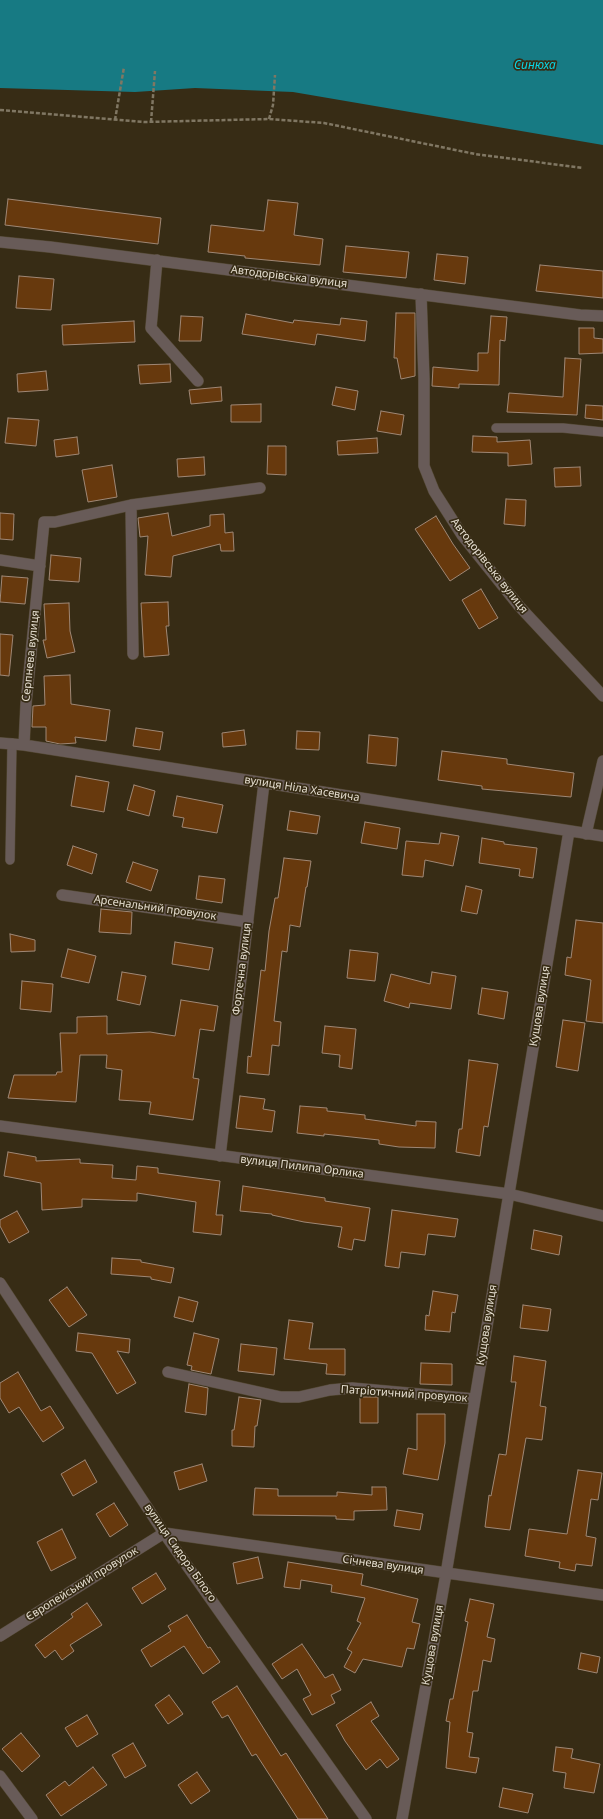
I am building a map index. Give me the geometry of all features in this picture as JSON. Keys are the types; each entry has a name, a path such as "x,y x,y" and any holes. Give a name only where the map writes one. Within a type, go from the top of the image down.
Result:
{"street":[{"name":"Автодорівська вулиця","path":"0,242 157,260 580,315 603,316"},
{"path":"157,260 151,328 198,381"},
{"name":"Автодорівська вулиця","path":"421,294 424,379 424,466 434,491 462,536 519,606 603,696"},
{"name":"Серпнева вулиця","path":"24,745 26,704 44,522 55,522 131,505 260,488"},
{"path":"131,505 132,654"},
{"path":"0,560 40,566"},
{"name":"вулиця Ніла Хасевича","path":"0,743 12,743 603,836"},
{"path":"586,834 603,761"},
{"name":"Фортечна вулиця","path":"220,1156 264,783"},
{"name":"Кущова вулиця","path":"402,1819 446,1574 569,831"},
{"name":"Арсенальний провулок","path":"62,895 248,922"},
{"name":"вулиця Пилипа Орлика","path":"0,1126 509,1194 603,1216"},
{"name":"вулиця Сидора Білого","path":"0,1283 164,1533 366,1819"},
{"name":"Патріотичний провулок","path":"168,1372 281,1397 299,1397 330,1390 352,1388 475,1399"},
{"name":"Січнева вулиця","path":"164,1533 603,1595"},
{"name":"Європейський провулок","path":"0,1636 164,1533"},
{"path":"0,1776 32,1819"}],"lane":[{"path":"496,428 563,428 603,432"},
{"path":"10,860 12,743"}],"path":[{"path":"115,120 124,67"},
{"path":"152,122 156,71"},
{"path":"269,119 273,105 275,75"},
{"path":"0,110 152,122 269,119 324,123 475,154 583,168"}],"water":[{"name":"Синюха","path":"0,0 603,0 603,145 293,92 195,88 135,92 0,88"}],"building":[{"path":"8,199 161,218 158,244 5,225"},
{"path":"268,200 298,203 294,235 323,239 320,265 245,258 245,256 208,252 211,225 264,231"},
{"path":"346,246 409,252 406,278 343,272"},
{"path":"437,254 468,257 465,284 434,280"},
{"path":"540,265 603,271 603,298 536,291"},
{"path":"19,276 54,279 51,310 16,308"},
{"path":"396,313 415,313 415,376 401,379 397,358 394,358"},
{"path":"246,314 293,323 294,320 340,325 341,318 367,321 365,341 317,334 315,345 242,334"},
{"path":"181,316 203,317 201,341 179,341"},
{"path":"491,316 507,317 505,341 500,340 499,385 459,384 459,388 432,386 433,367 478,371 478,353 488,353"},
{"path":"134,321 135,342 63,345 62,325"},
{"path":"579,328 594,328 594,338 603,339 603,353 579,354"},
{"path":"565,358 581,359 577,415 507,412 509,393 563,397"},
{"path":"170,364 171,382 140,384 138,365"},
{"path":"46,371 48,390 18,392 17,374"},
{"path":"221,387 222,401 191,404 189,390"},
{"path":"336,387 358,391 355,410 332,405"},
{"path":"261,404 261,422 231,422 231,405"},
{"path":"586,405 603,406 603,420 585,418"},
{"path":"381,411 404,415 401,435 377,431"},
{"path":"8,418 39,420 36,446 5,443"},
{"path":"473,436 497,437 497,442 530,440 532,464 508,466 508,453 472,452"},
{"path":"77,437 79,454 56,457 54,440"},
{"path":"377,438 378,453 338,455 337,441"},
{"path":"268,446 286,446 286,475 267,474"},
{"path":"204,457 205,475 178,477 177,459"},
{"path":"112,465 117,497 88,502 82,470"},
{"path":"580,467 581,486 555,487 554,468"},
{"path":"506,499 526,500 525,526 504,524"},
{"path":"0,513 14,514 13,540 0,539"},
{"path":"168,513 172,536 210,526 210,515 224,514 225,533 233,532 234,551 221,551 220,544 173,556 171,577 145,575 148,536 140,537 138,518"},
{"path":"436,516 470,568 450,581 415,529"},
{"path":"51,555 81,558 79,582 49,580"},
{"path":"2,576 28,578 25,604 0,602"},
{"path":"481,589 498,618 479,629 462,600"},
{"path":"168,602 169,626 166,626 169,655 144,657 141,603"},
{"path":"69,603 70,631 75,652 47,658 43,640 46,640 44,604"},
{"path":"0,634 13,635 9,676 0,675"},
{"path":"70,675 71,704 110,710 106,741 75,737 76,743 60,744 46,741 46,727 32,727 33,706 45,705 44,676"},
{"path":"136,728 163,732 160,750 133,746"},
{"path":"244,730 246,745 223,747 222,733"},
{"path":"297,731 320,732 319,750 296,749"},
{"path":"369,735 398,738 396,766 367,763"},
{"path":"442,751 507,759 507,764 574,773 571,797 482,789 482,786 438,780"},
{"path":"76,776 109,782 104,812 71,806"},
{"path":"134,785 155,791 149,816 127,810"},
{"path":"177,796 223,805 217,833 182,827 184,818 173,816"},
{"path":"290,811 320,816 317,834 287,830"},
{"path":"365,822 400,828 397,849 361,843"},
{"path":"441,833 459,836 453,866 425,860 423,877 402,875 406,841 439,844"},
{"path":"482,838 504,842 504,844 537,848 533,878 519,876 520,869 479,863"},
{"path":"73,846 97,854 92,874 67,865"},
{"path":"284,858 311,861 307,887 300,927 290,925 287,952 282,951 274,1021 281,1022 279,1046 272,1045 269,1075 247,1073 248,1056 251,1057 261,970 265,971 269,931 275,898 278,898"},
{"path":"133,862 158,870 151,891 126,882"},
{"path":"199,876 225,879 222,903 196,899"},
{"path":"466,886 482,890 477,914 461,911"},
{"path":"101,909 132,912 131,934 99,932"},
{"path":"576,920 603,923 603,1023 586,1021 591,980 565,975 567,957 571,958"},
{"path":"10,934 35,940 35,951 11,952"},
{"path":"175,942 213,948 209,970 172,964"},
{"path":"68,949 96,956 89,983 61,977"},
{"path":"350,950 378,953 375,981 347,978"},
{"path":"122,972 146,976 140,1005 117,1000"},
{"path":"432,972 456,976 451,1009 410,1003 409,1008 384,1001 391,974 430,984"},
{"path":"22,981 53,984 51,1012 20,1009"},
{"path":"482,988 508,992 504,1019 478,1014"},
{"path":"181,1000 218,1006 214,1031 200,1029 193,1078 199,1079 193,1120 149,1114 151,1102 119,1100 122,1070 106,1068 107,1055 80,1055 76,1102 8,1098 14,1075 56,1075 57,1072 62,1072 60,1033 77,1033 77,1017 107,1016 107,1034 150,1032 175,1036"},
{"path":"563,1020 585,1023 578,1071 556,1067"},
{"path":"325,1026 356,1029 352,1069 339,1067 340,1055 322,1053"},
{"path":"469,1060 498,1064 488,1127 484,1126 480,1156 456,1152 459,1129 462,1129"},
{"path":"240,1096 265,1099 263,1109 275,1111 272,1132 236,1128"},
{"path":"300,1106 327,1108 327,1111 365,1115 365,1119 416,1126 416,1121 436,1122 435,1148 399,1147 379,1144 379,1140 324,1134 324,1136 297,1133"},
{"path":"8,1152 36,1157 36,1161 80,1159 80,1163 113,1165 112,1178 136,1180 137,1166 158,1168 158,1173 220,1181 216,1215 223,1215 221,1235 193,1232 196,1202 137,1193 137,1201 82,1199 82,1207 42,1210 41,1183 4,1176"},
{"path":"243,1186 325,1198 325,1201 370,1208 365,1241 354,1239 352,1250 338,1247 342,1227 304,1222 272,1214 240,1211"},
{"path":"392,1210 458,1219 455,1237 428,1234 425,1255 401,1252 399,1268 385,1266"},
{"path":"17,1211 29,1232 9,1243 0,1226 0,1220"},
{"path":"534,1230 562,1236 559,1255 531,1249"},
{"path":"112,1258 141,1260 141,1262 174,1268 171,1283 151,1279 151,1277 111,1274"},
{"path":"67,1287 87,1315 69,1327 49,1300"},
{"path":"433,1291 458,1295 455,1313 452,1312 450,1332 425,1330 426,1315 429,1316"},
{"path":"179,1297 198,1302 193,1322 174,1317"},
{"path":"523,1305 551,1309 548,1331 520,1328"},
{"path":"289,1320 313,1323 309,1349 345,1349 345,1375 326,1374 327,1364 284,1359"},
{"path":"78,1333 130,1339 129,1353 117,1351 136,1383 117,1394 92,1353 76,1351"},
{"path":"194,1333 219,1339 211,1374 191,1370 192,1366 187,1365"},
{"path":"241,1344 277,1348 274,1375 238,1371"},
{"path":"514,1356 546,1361 540,1406 546,1407 542,1440 526,1438 510,1530 485,1527 489,1495 491,1496 499,1454 506,1455 516,1382 511,1382"},
{"path":"421,1363 452,1364 452,1385 420,1384"},
{"path":"18,1372 41,1411 50,1406 64,1428 43,1442 19,1407 9,1413 0,1398 0,1383"},
{"path":"189,1384 208,1388 206,1415 185,1412"},
{"path":"239,1397 261,1400 257,1426 255,1426 254,1447 232,1446 232,1430 234,1430"},
{"path":"360,1397 378,1397 378,1423 360,1423"},
{"path":"417,1414 445,1414 445,1443 438,1480 403,1474 408,1448 417,1450"},
{"path":"85,1460 97,1482 73,1496 61,1474"},
{"path":"202,1464 207,1481 179,1490 174,1472"},
{"path":"578,1470 602,1473 598,1500 591,1499 586,1536 596,1538 592,1566 576,1564 575,1571 559,1568 560,1562 525,1556 529,1529 567,1534"},
{"path":"372,1487 386,1487 387,1510 354,1511 354,1520 336,1519 336,1516 253,1515 255,1488 278,1489 278,1496 337,1496 337,1492 372,1495"},
{"path":"114,1503 128,1525 110,1537 96,1514"},
{"path":"397,1510 423,1514 420,1530 394,1526"},
{"path":"62,1529 76,1558 51,1571 37,1542"},
{"path":"258,1557 263,1578 237,1584 233,1563"},
{"path":"288,1562 363,1574 361,1585 418,1599 412,1622 420,1624 414,1649 407,1648 402,1667 363,1659 355,1673 344,1667 352,1652 347,1649 361,1623 357,1621 365,1598 331,1592 332,1585 301,1580 300,1589 284,1587"},
{"path":"156,1573 166,1589 142,1604 132,1588"},
{"path":"470,1599 494,1604 487,1637 495,1639 491,1662 483,1660 478,1691 473,1691 467,1732 473,1733 469,1757 479,1758 476,1773 446,1768 450,1722 446,1721 450,1699 453,1699 468,1622 465,1621"},
{"path":"87,1603 102,1625 70,1645 74,1651 62,1660 55,1650 45,1658 35,1645 73,1617 71,1614"},
{"path":"187,1615 208,1648 210,1647 220,1662 203,1674 184,1646 151,1667 141,1650 171,1631 168,1626"},
{"path":"302,1644 325,1678 333,1674 341,1690 331,1695 335,1703 312,1715 303,1699 311,1695 297,1669 282,1679 272,1664"},
{"path":"581,1653 600,1657 597,1673 578,1669"},
{"path":"237,1686 281,1756 286,1753 328,1819 298,1819 256,1754 252,1756 228,1715 222,1718 212,1702"},
{"path":"169,1695 183,1714 168,1724 155,1705"},
{"path":"371,1702 379,1716 371,1721 399,1759 387,1768 380,1759 366,1770 345,1741 336,1725"},
{"path":"87,1715 98,1734 77,1747 65,1728"},
{"path":"21,1733 40,1756 22,1772 2,1749"},
{"path":"133,1743 146,1766 125,1778 112,1755"},
{"path":"556,1747 573,1749 571,1758 600,1764 594,1793 564,1788 566,1773 553,1771"},
{"path":"93,1767 107,1785 61,1816 46,1795 65,1781 69,1786"},
{"path":"197,1772 210,1791 191,1804 178,1785"},
{"path":"503,1788 533,1794 528,1813 499,1807"}]}
